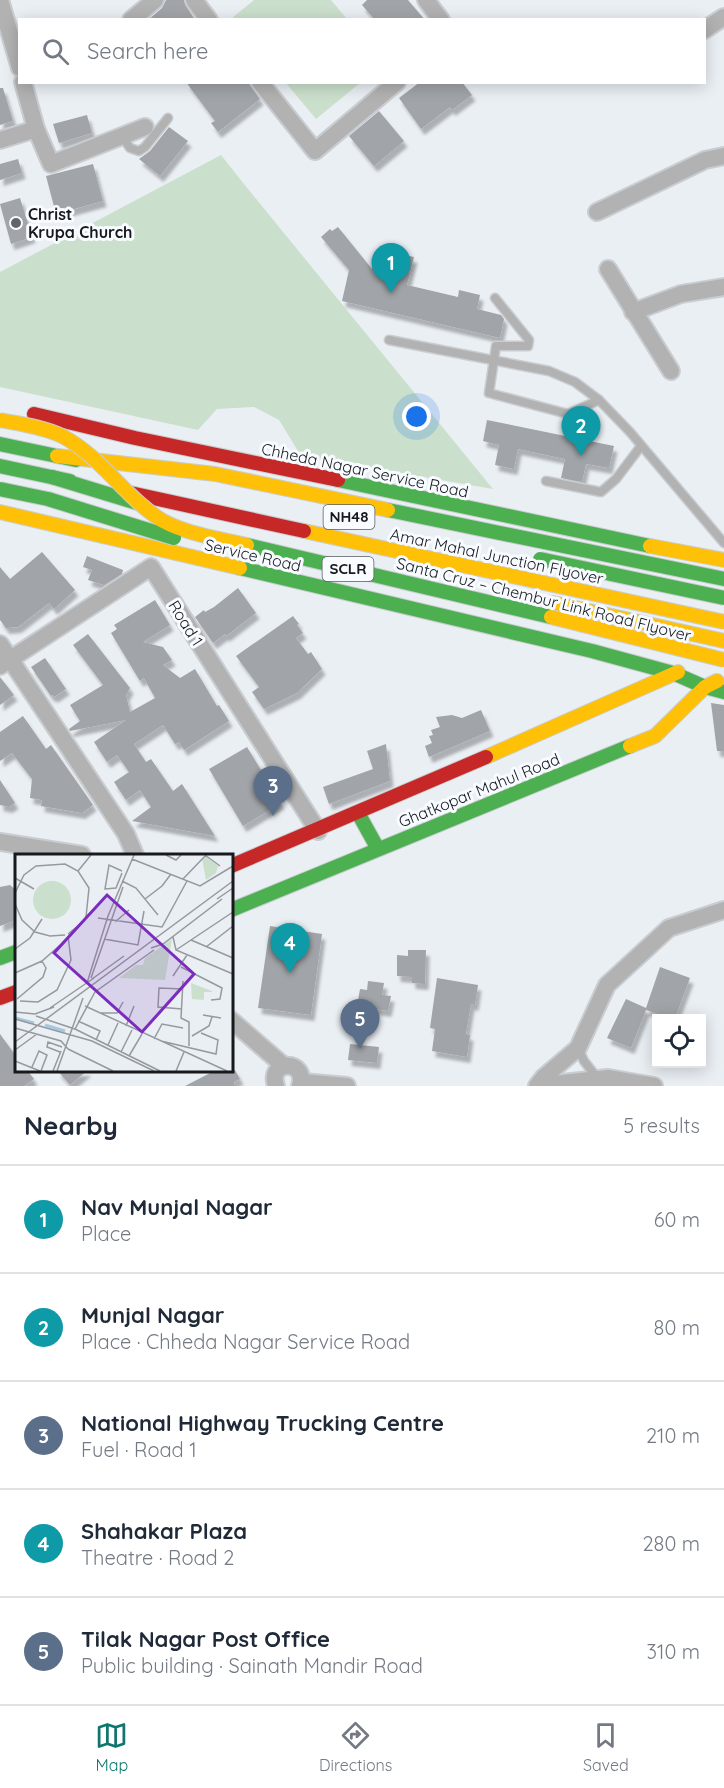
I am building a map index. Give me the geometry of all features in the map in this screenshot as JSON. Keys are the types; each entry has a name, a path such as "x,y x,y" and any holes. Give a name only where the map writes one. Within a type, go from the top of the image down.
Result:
{"main road":[{"name":"Chheda Nagar Service Road","path":"86,452 62,428 17,408 135,438 724,560"},
{"name":"Santa Cruz – Chembur Link Road Flyover","path":"0,420 27,425 61,436 86,452 132,498 165,522 202,535 520,609 724,660"},
{"path":"133,465 135,438"},
{"path":"0,444 228,490"},
{"path":"57,456 215,474 724,579"},
{"name":"NH48","path":"0,466 52,477"},
{"path":"52,477 205,524 480,586"},
{"name":"Amar Mahal Junction Flyover","path":"52,477 724,622"},
{"name":"Santa Cruz – Chembur Link Road Flyover","path":"0,489 48,499 188,543 434,600 724,677"},
{"path":"95,535 104,493"},
{"name":"Service Road","path":"0,512 592,651 673,674 724,692"},
{"name":"Amar Mahal Junction Flyover","path":"534,557 724,598"},
{"path":"673,674 724,592"},
{"path":"537,599 724,641"},
{"path":"705,687 724,653"},
{"name":"Ghatkopar Mahul Road","path":"232,866 318,831 724,653"},
{"name":"Ghatkopar Mahul Road","path":"232,910 655,736 705,687 724,677"},
{"path":"358,813 378,849"},
{"path":"0,958 15,952"},
{"path":"0,998 15,992"}],"street":[{"path":"0,0 10,44 18,63"},
{"path":"133,18 155,0"},
{"path":"194,0 208,18"},
{"path":"426,0 440,18"},
{"path":"706,29 724,17"},
{"path":"24,84 36,129 51,164 145,127"},
{"path":"262,84 315,151 395,84"},
{"path":"0,140 36,129"},
{"path":"597,212 705,160 724,156"},
{"path":"608,269 671,371"},
{"path":"633,312 681,294 724,288"},
{"name":"Road 1","path":"6,663 151,567 318,831"},
{"path":"0,644 6,663 126,834 135,854"},
{"path":"0,842 76,854"},
{"path":"537,1086 578,1047 607,985 669,928 724,910"},
{"path":"232,1021 284,1066"},
{"path":"276,1086 274,1079 277,1071 289,1065 300,1073 301,1084 347,1086"},
{"path":"551,1086 601,1082 608,1078 654,1086"}],"lane":[{"path":"122,136 130,148 139,151 145,147 168,118"},
{"path":"495,298 529,340 528,345 496,346 489,393 568,414 599,400"},
{"path":"389,340 549,371 575,382 599,400 724,543"},
{"path":"546,481 601,492 616,479 641,446"},
{"path":"578,1047 584,1061 601,1082"}],"green space":[{"path":"254,0 331,0 346,18 234,18"},
{"path":"287,84 359,84 316,119"},
{"path":"221,155 493,489 301,456 279,420 254,407 217,409 198,430 0,387 0,272"}],"building":[{"path":"166,0 184,0 194,18 150,18 162,8"},
{"path":"367,0 408,0 423,18 373,18 362,5"},
{"path":"187,84 249,84 260,99 218,132 211,123 215,121"},
{"path":"417,84 464,84 472,95 452,110 450,107 421,129 399,98"},
{"path":"0,88 3,88 13,121 0,125"},
{"path":"379,111 404,141 374,166 349,136"},
{"path":"87,115 92,133 59,143 53,124"},
{"path":"169,127 188,141 160,176 139,159 150,151"},
{"path":"18,159 22,173 0,180 0,164"},
{"path":"93,164 103,201 56,214 46,176"},
{"name":"Christ Krupa Church","path":"20,198 32,237 11,244 0,204"},
{"path":"338,227 372,269 377,249 414,257 407,285 458,297 459,290 480,295 477,309 501,315 504,319 500,338 342,301 349,270 321,237 330,229 332,231"},
{"path":"487,420 614,446 609,468 586,464 582,482 561,478 565,459 518,449 514,469 495,465 499,445 483,441"},
{"path":"42,552 75,590 54,609 49,603 18,627 6,628 0,620 0,567 10,579"},
{"path":"87,556 123,570 122,574 104,585 88,580 92,570 83,567"},
{"path":"238,588 256,613 213,643 195,617 204,610 205,612 214,607"},
{"path":"155,600 170,625 143,642 163,647 172,660 163,665 180,678 195,669 217,706 219,705 229,721 184,750 179,742 175,744 163,725 134,744 146,762 151,759 173,791 182,784 215,836 132,821 151,807 140,790 126,800 114,782 129,772 117,755 107,762 94,742 126,720 70,731 69,729 80,721 70,705 103,685 73,645 88,634 130,688 126,695 130,712 155,698 144,678 140,681 111,633 117,629 114,625"},
{"path":"293,616 303,633 296,638 308,654 311,652 322,669 297,693 264,709 252,692 259,687 236,656"},
{"path":"45,658 66,689 54,697 31,667"},
{"path":"0,677 14,695 0,705"},
{"path":"711,703 724,705 724,751 717,751"},
{"path":"481,710 490,731 429,757 425,746 432,743 429,736 433,735 431,730 440,727 436,717 452,715 462,718"},
{"path":"23,716 46,749 51,745 93,805 82,813 41,806 42,800 30,798 32,779 12,753 0,761 0,732"},
{"path":"386,744 390,781 329,804 323,787 373,769 367,751"},
{"path":"247,747 281,803 243,826 209,769"},
{"path":"0,780 15,803 9,807 0,805"},
{"path":"10,885 15,889 15,920 0,926 0,887"},
{"path":"270,926 322,934 311,1015 258,1008"},
{"path":"408,950 426,950 425,984 412,983 412,977 397,976 397,955 408,956"},
{"path":"660,967 690,978 676,1014 658,1014 646,1010 631,1048 607,1038 626,999 646,1008"},
{"path":"437,978 478,985 475,1005 471,1004 466,1034 470,1035 467,1057 432,1051 435,1029 430,1028"},
{"path":"368,981 384,983 382,995 391,996 388,1011 357,1006 360,989 367,990"},
{"path":"0,1034 15,1055 15,1071 28,1071 34,1079 24,1086 0,1086"},
{"path":"350,1044 379,1047 377,1063 348,1060"},
{"path":"235,1070 240,1079 234,1082 235,1086 185,1086 214,1071"},
{"path":"58,1071 87,1071 70,1085"}],"traffic: fast":[{"path":"0,444 76,460"},
{"path":"0,466 70,481"},
{"path":"52,477 147,506"},
{"path":"338,480 650,546"},
{"path":"0,489 48,499 174,538"},
{"path":"388,510 724,579"},
{"path":"247,545 551,617"},
{"path":"540,559 724,598"},
{"path":"240,568 592,651 673,673 705,687 724,692"},
{"path":"232,910 630,746"},
{"path":"358,813 378,849"},
{"path":"0,958 15,952"}],"traffic: slow":[{"path":"0,420 47,430 62,436 89,455 149,512 163,521 192,533 247,545"},
{"path":"57,456 215,474 388,510"},
{"path":"0,512 240,568"},
{"path":"304,531 535,581"},
{"path":"650,546 724,560"},
{"path":"535,581 724,622"},
{"path":"553,603 724,641"},
{"path":"551,617 724,660"},
{"path":"486,757 678,672"},
{"path":"630,746 655,736 705,687 717,681"}],"traffic: jam":[{"path":"34,414 135,438 338,480"},
{"path":"126,492 304,531"},
{"path":"232,866 486,757"},
{"path":"0,998 15,992"}],"place":[{"name":"Christ Krupa Church","path":"16,223"},
{"name":"Nav Munjal Nagar","path":"391,293"},
{"name":"Munjal Nagar","path":"581,456"},
{"name":"National Highway Trucking Centre","path":"273,816"},
{"name":"Shahakar Plaza","path":"290,973"},
{"name":"Tilak Nagar Post Office","path":"360,1049"}]}
